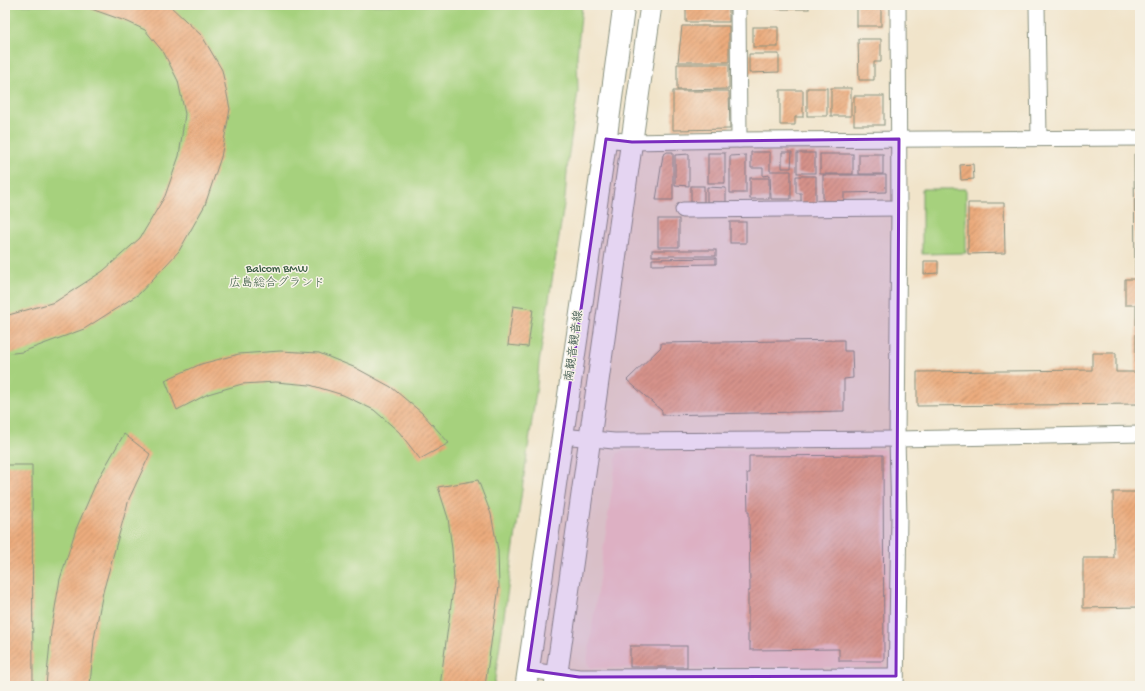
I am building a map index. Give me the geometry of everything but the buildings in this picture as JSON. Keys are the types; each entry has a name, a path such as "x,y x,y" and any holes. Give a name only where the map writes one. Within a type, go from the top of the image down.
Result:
{"main road":[{"name":"南観音観音線","path":"527,678 606,139 624,5"},
{"path":"556,680 651,5"}],"street":[{"path":"738,5 739,140"},
{"path":"527,678 556,680 587,678 896,681 899,517 897,439 899,208 898,5"},
{"path":"1037,5 1039,138"},
{"path":"606,139 632,142 1140,138"},
{"path":"683,210 899,208"},
{"path":"562,436 614,441 897,439 1140,434"}],"highlighted area":[{"path":"606,139 632,142 899,139 896,676 579,677 528,670"}],"shaded area":[{"path":"883,449 887,453 887,660 882,667 591,668 587,663 617,454 621,451"}],"green space":[{"name":"Balcom BMW 広島総合グランド","path":"5,5 582,5 577,56 578,91 568,159 565,198 539,363 494,686 5,686"},
{"path":"922,189 966,189 966,253 922,254"}]}
